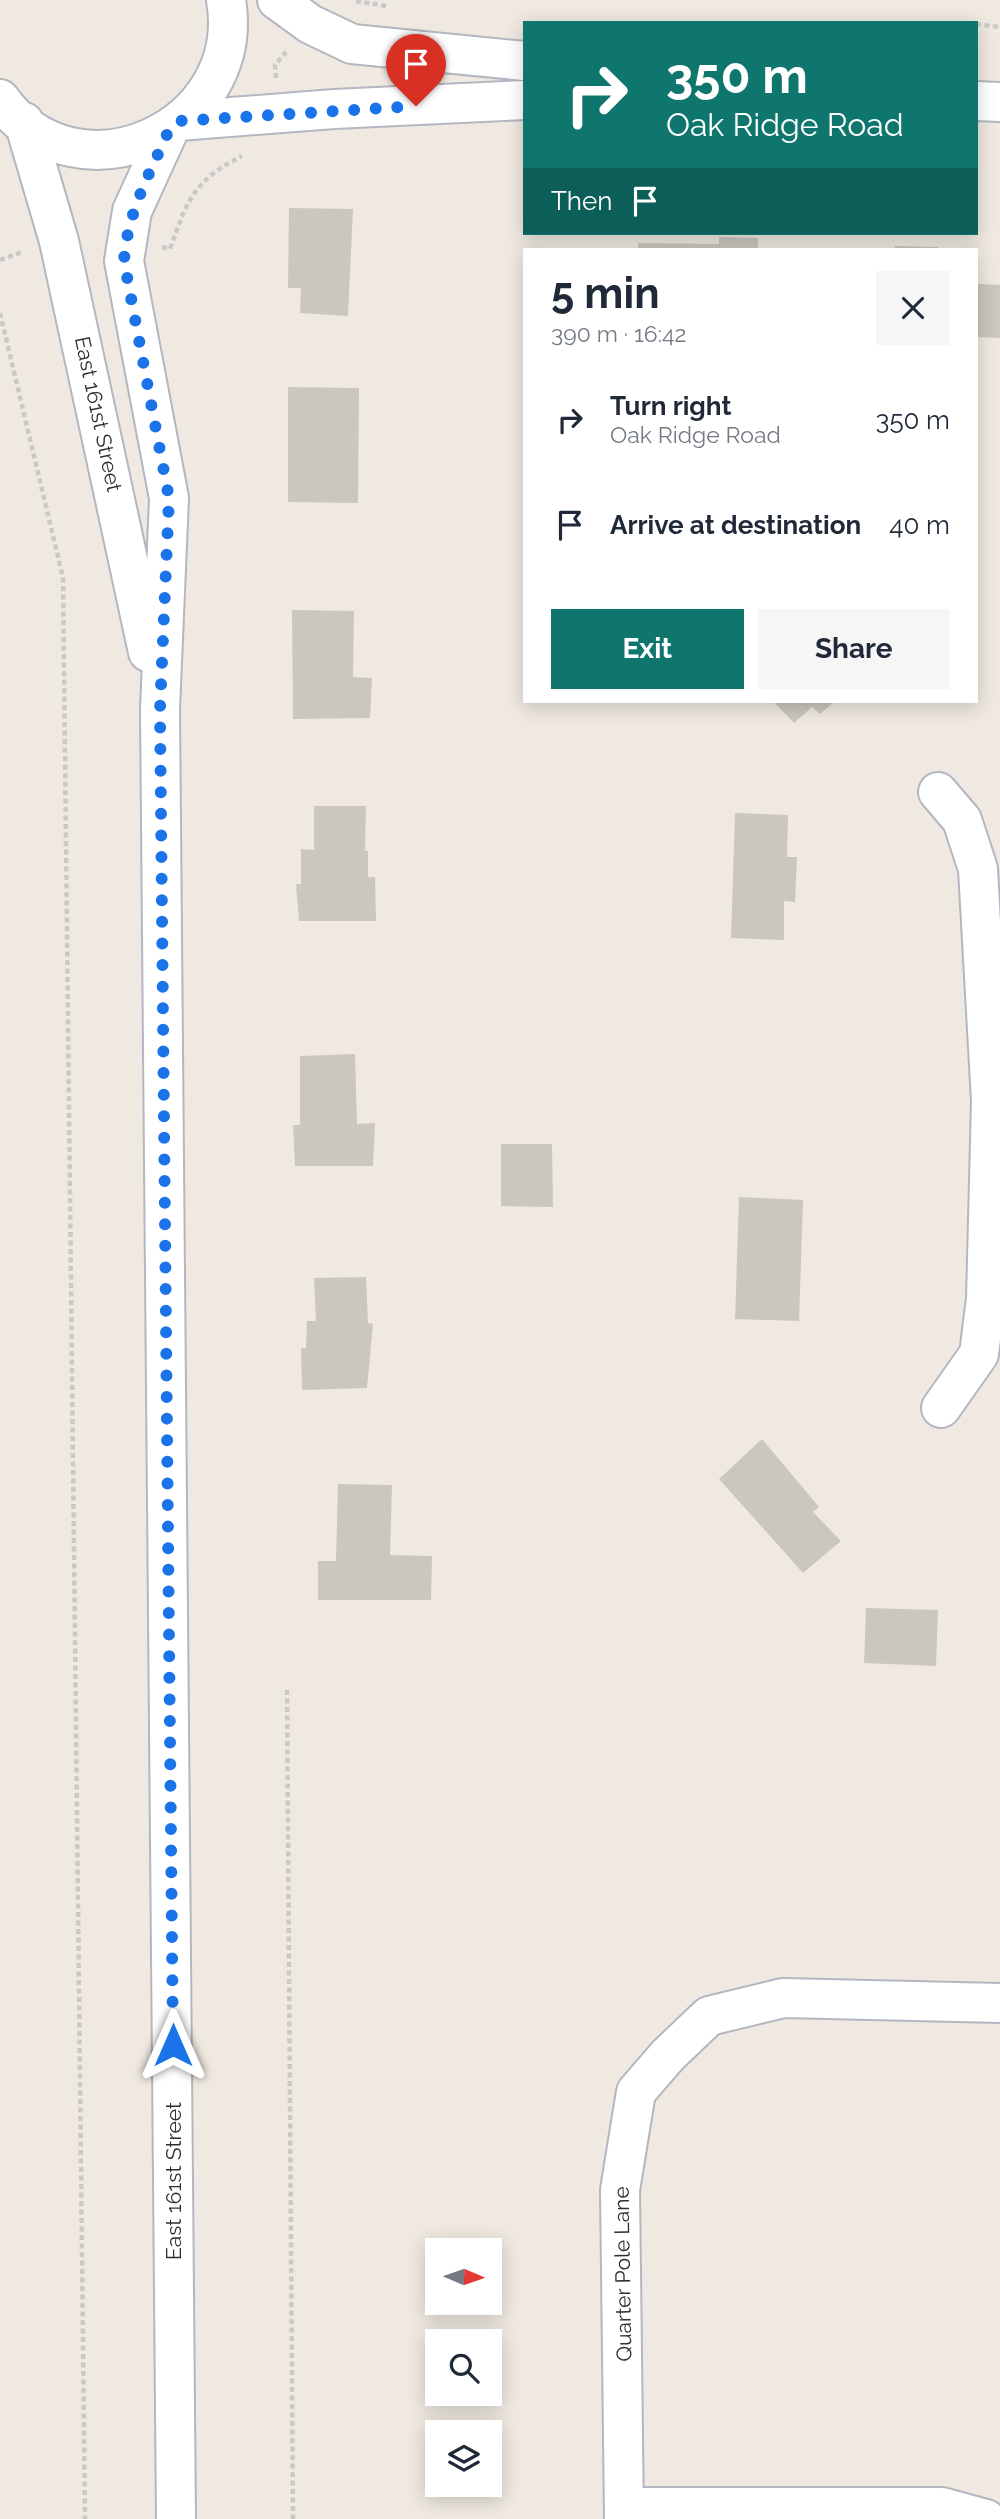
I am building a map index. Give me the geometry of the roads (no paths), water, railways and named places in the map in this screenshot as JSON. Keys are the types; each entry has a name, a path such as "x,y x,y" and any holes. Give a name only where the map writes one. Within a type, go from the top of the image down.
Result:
{"street":[{"path":"8,110 45,137 87,149 130,147 174,126 201,101 222,64 229,21 226,0"},
{"path":"276,0 310,24 352,44 523,61"},
{"path":"174,126 280,114 523,100"},
{"path":"978,102 1000,102"},
{"name":"East 161st Street","path":"8,110 59,241 105,441 160,709"},
{"name":"East 161st Street","path":"174,126 132,211 124,261 169,498 160,709 176,2519"},
{"path":"938,792 962,820 978,869 996,1101 986,1299 979,1354 941,1408"},
{"name":"Quarter Pole Lane","path":"624,2513 620,2190 636,2092 668,2055 709,2016 783,1998 1000,2003"},
{"path":"624,2513 942,2507 986,2519"}]}
